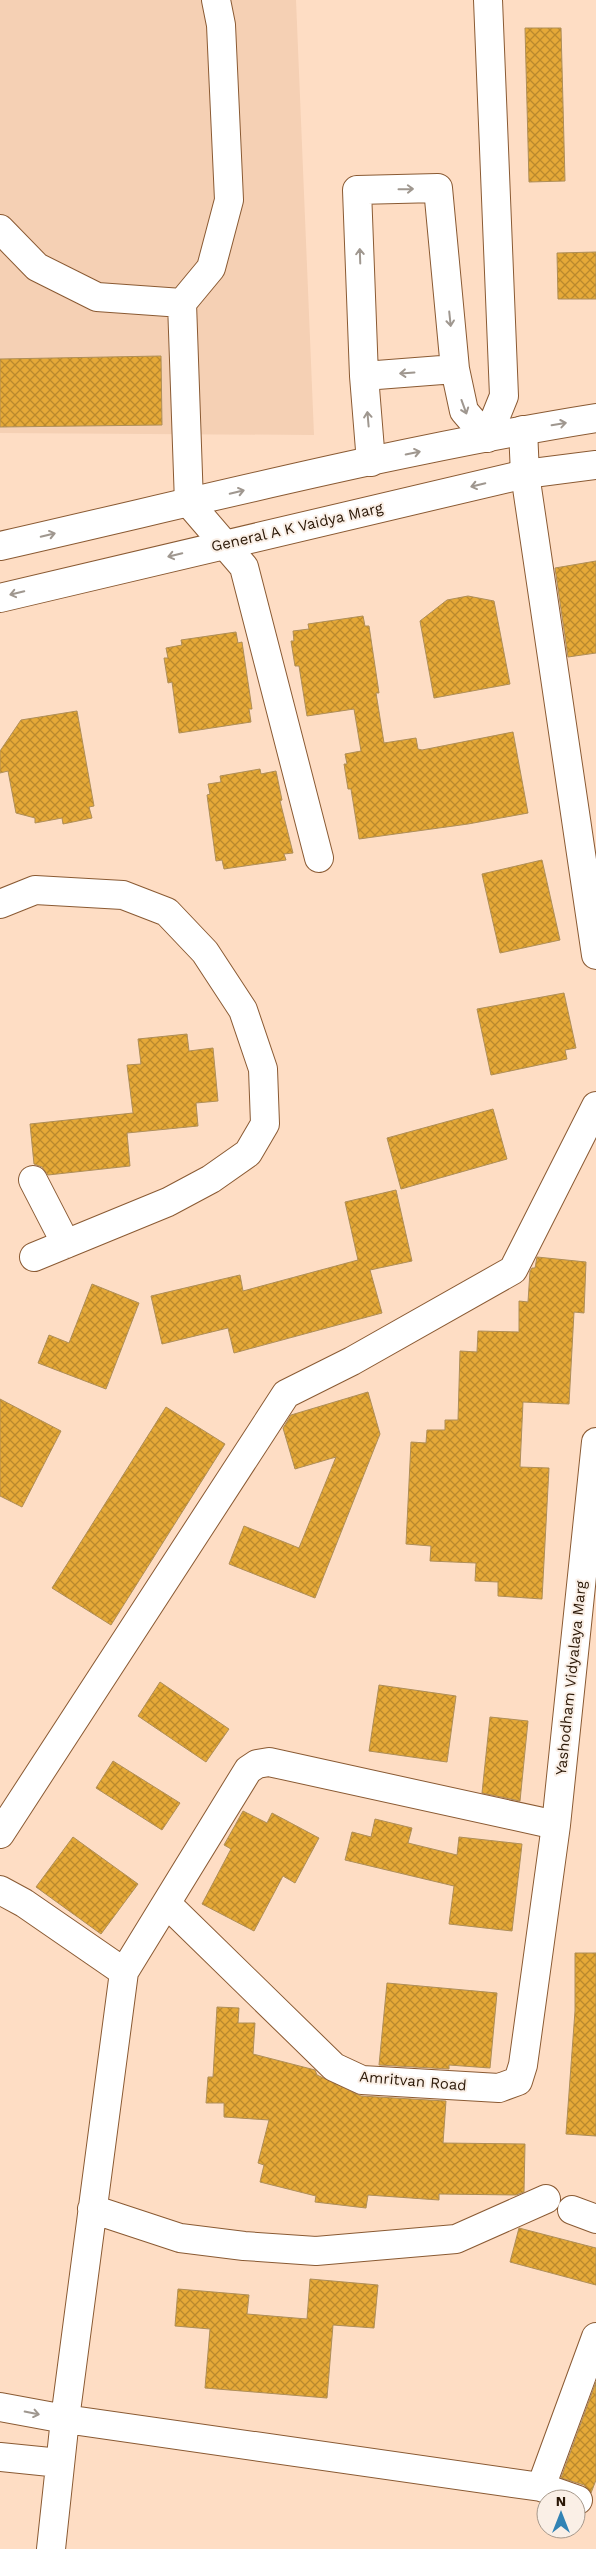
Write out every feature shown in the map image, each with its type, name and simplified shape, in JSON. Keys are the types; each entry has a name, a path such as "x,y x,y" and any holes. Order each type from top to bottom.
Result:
{"street":[{"path":"216,0 221,25 229,200 211,268 182,303 189,503 222,544 244,567 319,858"},
{"path":"487,438 504,396 488,0"},
{"path":"372,462 364,376 357,190 438,188 455,369 464,411 487,438"},
{"path":"0,229 38,267 96,296 182,303"},
{"path":"364,376 455,369"},
{"path":"0,546 372,462 522,430 596,418"},
{"path":"522,430 525,474 596,955"},
{"name":"General A K Vaidya Marg","path":"0,598 222,544 525,474 596,465"},
{"path":"0,904 35,890 123,895 167,912 206,952 243,1010 263,1068 265,1124 248,1153 211,1179 168,1202 34,1257"},
{"path":"0,1834 286,1394 352,1360 513,1270 596,1106"},
{"path":"33,1180 66,1244"},
{"name":"Yashodham Vidyalaya Marg","path":"556,1825 596,1442"},
{"path":"51,2549 65,2419 124,1972 248,1770 257,1764 269,1762 556,1825"},
{"name":"Amritvan Road","path":"167,1904 334,2066 347,2074 362,2080 504,2087 518,2081 522,2065 556,1825"},
{"path":"0,1890 24,1903 124,1972"},
{"path":"92,2209 180,2238 244,2246 316,2251 456,2240 546,2199"},
{"path":"541,2487 596,2337"},
{"path":"0,2407 65,2419 547,2489"},
{"path":"0,2457 60,2463"}],"shaded area":[{"path":"0,0 296,0 314,435 0,433"}],"building":[{"path":"525,28 561,28 565,181 529,182"},
{"path":"596,252 596,299 558,299 557,253"},
{"path":"161,356 162,425 0,427 0,359"},
{"path":"596,561 596,653 568,657 555,568"},
{"path":"468,596 494,601 510,684 434,698 420,621 447,600"},
{"path":"363,616 365,626 369,626 379,693 376,693 384,743 416,738 418,749 422,750 513,732 528,813 468,824 359,839 351,789 348,789 344,764 347,764 345,754 361,751 354,709 307,716 299,666 295,666 291,641 294,641 293,631 309,629 308,624"},
{"path":"236,632 238,643 242,642 252,709 249,709 251,722 179,733 172,682 168,683 164,658 168,658 166,648 182,645 181,640"},
{"path":"77,711 94,806 89,807 92,818 63,824 62,818 35,823 35,818 16,813 8,771 0,773 0,751 21,720"},
{"path":"260,769 261,774 276,771 282,800 280,801 293,853 284,854 286,860 224,869 222,860 216,861 207,795 210,794 208,784 221,782 220,776"},
{"path":"542,860 560,940 500,953 482,874"},
{"path":"564,993 576,1048 565,1050 567,1059 491,1075 477,1009"},
{"path":"187,1034 189,1051 213,1048 218,1101 196,1103 198,1126 127,1133 130,1166 48,1175 42,1167 34,1164 30,1124 133,1113 127,1065 141,1064 138,1039"},
{"path":"493,1109 507,1159 401,1189 387,1138"},
{"path":"396,1190 412,1261 370,1270 382,1313 234,1353 228,1328 162,1344 151,1296 240,1275 243,1291 358,1260 345,1202"},
{"path":"537,1257 586,1262 584,1313 574,1312 569,1404 523,1402 520,1467 549,1468 542,1599 498,1596 498,1582 475,1581 476,1563 430,1561 431,1546 406,1544 411,1442 426,1443 427,1430 445,1430 445,1420 458,1420 460,1351 477,1352 478,1331 519,1332 519,1301 528,1302 530,1271 532,1268 535,1268"},
{"path":"92,1284 139,1303 106,1389 38,1363 49,1335 69,1343"},
{"path":"368,1392 380,1434 315,1598 229,1564 244,1526 299,1548 336,1457 295,1469 283,1428 291,1415"},
{"path":"0,1399 61,1431 22,1507 0,1496"},
{"path":"166,1407 225,1444 111,1625 52,1588"},
{"path":"160,1682 229,1729 206,1762 138,1716"},
{"path":"379,1685 456,1696 447,1762 369,1751"},
{"path":"490,1717 528,1721 520,1801 482,1793"},
{"path":"113,1761 180,1803 162,1830 96,1788"},
{"path":"243,1811 267,1823 272,1813 319,1838 295,1883 283,1876 254,1931 202,1904 231,1849 224,1845"},
{"path":"375,1819 412,1828 408,1843 457,1855 459,1837 522,1844 512,1931 449,1924 454,1886 345,1860 352,1832 371,1837"},
{"path":"73,1837 138,1884 101,1934 36,1887"},
{"path":"575,1953 596,1953 596,2136 566,2134 575,2011"},
{"path":"387,1983 497,1993 490,2068 449,2065 449,2069 379,2065"},
{"path":"217,2007 239,2008 238,2023 255,2023 253,2054 315,2070 317,2075 361,2096 446,2101 443,2143 525,2144 524,2192 516,2195 439,2194 439,2200 368,2195 366,2208 315,2202 316,2196 260,2182 264,2165 258,2163 269,2120 224,2117 224,2103 206,2103 208,2077 213,2077"},
{"path":"519,2228 596,2248 596,2285 510,2262"},
{"path":"310,2279 378,2285 374,2328 333,2325 327,2398 205,2388 210,2329 175,2326 178,2289 249,2295 247,2314 307,2319"},
{"path":"596,2382 596,2480 591,2493 584,2485 561,2478"}]}
